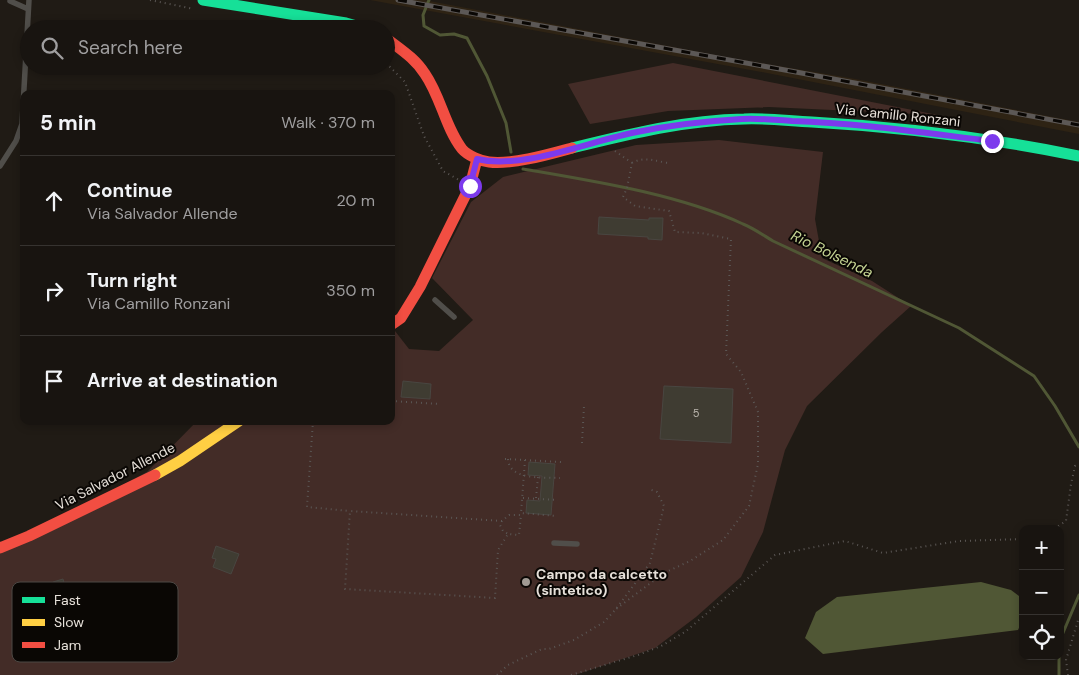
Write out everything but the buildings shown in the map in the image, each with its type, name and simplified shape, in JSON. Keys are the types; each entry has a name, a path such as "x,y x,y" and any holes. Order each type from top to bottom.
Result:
{"street":[{"path":"203,0 328,20"},
{"path":"395,45 415,60 425,73 463,150 477,159 470,186 420,287 401,318 395,322"},
{"name":"Via Camillo Ronzani","path":"477,159 489,162 507,162 550,154 637,132 677,125 744,119 862,125 1025,145 1079,156"},
{"name":"Via Salvador Allende","path":"2,546 151,477 180,461 233,425"}],"lane":[{"path":"27,20 29,0"},
{"path":"10,1 28,9"},
{"path":"24,90 25,75"},
{"path":"0,166 16,141 20,130"},
{"path":"435,300 454,317"},
{"path":"554,542 577,544"}],"path":[{"path":"395,72 405,82 424,136 443,171 470,186"},
{"path":"598,141 625,156 632,163"},
{"path":"616,609 664,573 690,561 723,540 749,506 758,464 758,412 741,372 726,354 731,239 701,233 675,232 669,211 635,206 622,197 627,188 632,163 639,159 648,159 668,164"},
{"path":"395,401 440,404"},
{"path":"582,443 584,406"},
{"path":"313,425 307,507 502,521"},
{"path":"560,478 524,476 516,473 506,459 561,462"},
{"path":"525,460 521,514 519,535 508,534 503,531 500,525 509,515 521,514 556,516"},
{"path":"1060,525 1066,521 1070,484 1075,466 1079,464"},
{"path":"536,498 538,477"},
{"path":"497,675 508,665 542,650 574,640 604,622 616,609 650,563 664,506 656,492 649,489"},
{"path":"522,498 558,500"},
{"path":"350,511 345,589 495,598 498,550 508,534"},
{"path":"571,675 638,655 677,637 775,555 845,541 883,553 959,541 1019,539"},
{"path":"1068,675 1066,660 1079,617"}],"shaded area":[{"path":"370,0 424,0 731,58 850,78 1079,122 1079,134 767,73"},
{"path":"673,63 938,115 769,107 668,111 590,124 568,84"},
{"path":"719,140 823,152 815,219 822,258 872,281 911,306 807,406 785,450 763,532 741,577 696,617 655,648 575,675 0,675 0,541 7,547 147,472 193,425 395,425 395,331 409,349 439,351 473,320 432,278 471,202 503,177 636,145"},
{"path":"981,582 1011,590 1019,596 1019,628 1018,630 823,654 805,638 816,612 837,597"}],"waterway":[{"name":"Rio Bolsenda","path":"429,0 423,15 424,26 440,35 454,34 467,38 487,76 506,123 511,152"},
{"name":"Rio Bolsenda","path":"523,169 578,178 691,204 747,226 773,241 959,328 1034,376 1055,406 1079,447"},
{"name":"Rio Bolsenda","path":"1064,631 1079,595"},
{"name":"Rio Bolsenda","path":"1059,660 1059,675"}],"railway":[{"path":"398,0 1079,125"}],"traffic: fast":[{"path":"203,0 327,20"},
{"path":"572,148 679,125 722,120 761,119 912,130 1013,144 1079,156"}],"traffic: slow":[{"path":"155,475 180,461 233,425"}],"traffic: jam":[{"path":"395,45 421,68 435,92 456,140 462,149 471,156 498,163 531,158 572,148"},
{"path":"395,322 401,318 420,287 470,186 477,159"},
{"path":"0,548 29,536 155,475"}],"place":[{"name":"Campo da calcetto (sintetico)","path":"526,582"}],"route":[{"path":"470,186 477,159 489,162 507,162 550,154 637,132 677,125 744,119 862,125 992,141"}]}
